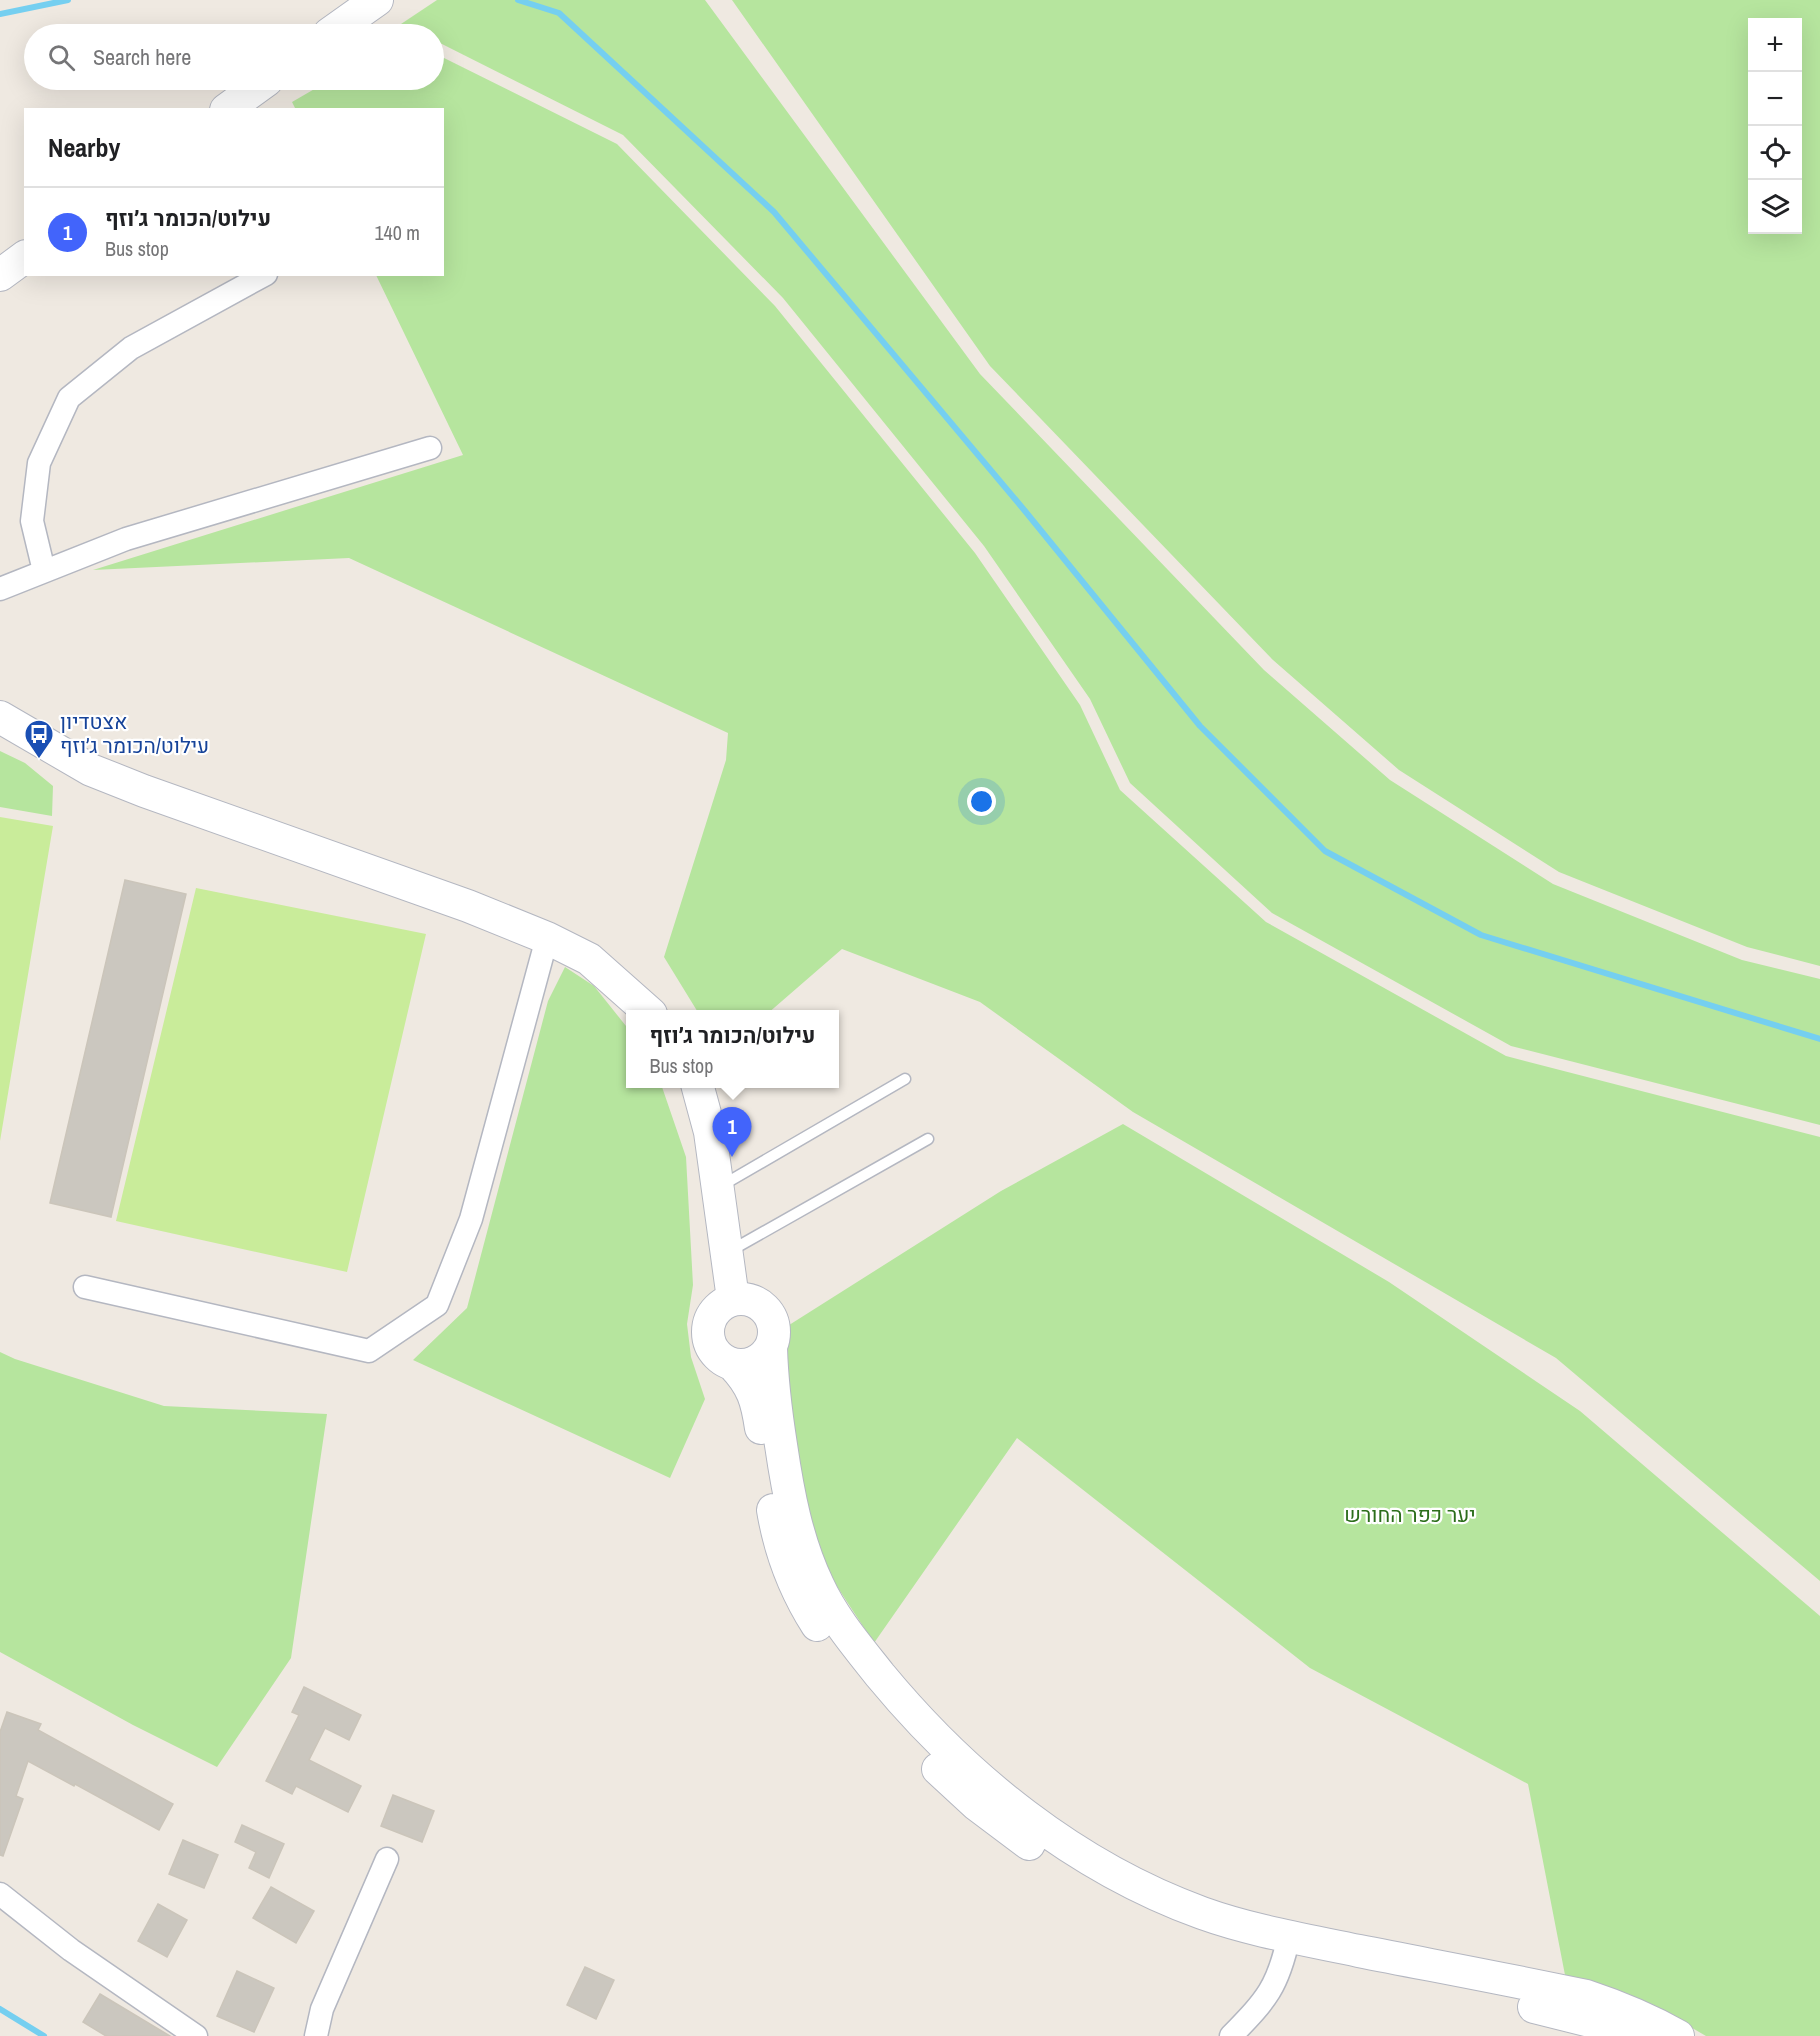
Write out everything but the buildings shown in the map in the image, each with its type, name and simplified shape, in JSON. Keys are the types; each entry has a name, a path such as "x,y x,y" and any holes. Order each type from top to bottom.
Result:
{"street":[{"path":"343,24 376,0"},
{"path":"229,108 253,90"},
{"path":"0,254 24,243"},
{"path":"0,275 24,257"},
{"path":"44,571 32,521 39,463 69,398 131,348 262,276"},
{"path":"0,589 126,539 429,448"},
{"path":"0,717 91,770 468,906 548,938 589,959 646,1010"},
{"path":"85,1287 369,1351 437,1305 471,1219 548,938"},
{"path":"699,1088 710,1132 733,1299"},
{"path":"771,1348 764,1357 754,1363 734,1365 723,1361 714,1352 707,1334 714,1312 733,1299 749,1299 768,1312 773,1322 775,1334 771,1348 772,1390 788,1491 806,1555 833,1612 866,1658 903,1702 960,1761 1028,1818 1125,1879 1287,1946 1565,2014 1632,2036"},
{"path":"734,1365 746,1379 759,1411 776,1526 783,1556 794,1586 820,1630 847,1668 911,1742 977,1805 1008,1829 1092,1884 1132,1905 1206,1935 1254,1950 1287,1946 1586,1996 1648,2019 1678,2036"},
{"path":"316,2036 322,2009 387,1859"},
{"path":"0,1894 71,1950 196,2036"},
{"path":"1231,2036 1269,1993 1276,1980 1287,1946"}],"lane":[{"path":"717,1189 905,1079"},
{"path":"728,1252 928,1138"}],"green space":[{"path":"437,0 705,0 980,374 1264,670 1390,780 1553,884 1742,960 1820,979 1820,1125 1511,1046 1272,913 1130,783 1090,699 984,546 783,298 623,135 444,45 444,24 401,24"},
{"path":"732,0 1820,0 1820,966 1747,947 1559,872 1399,770 1273,660 990,366"},
{"path":"444,58 617,144 775,306 975,553 1080,705 1120,790 1266,922 1506,1056 1820,1137 1820,1581 1556,1358 1133,1112 980,1002 842,949 772,1010 697,1010 664,957 726,760 728,733 349,558 93,570 463,455 376,276 444,276 444,108 295,108 292,102 313,90 444,90"},
{"path":"0,751 25,763 53,786 52,816 0,807"},
{"path":"0,817 53,826 0,1141"},
{"path":"196,888 426,934 347,1272 116,1221"},
{"path":"565,967 594,986 626,1026 626,1088 662,1088 686,1157 693,1285 687,1324 691,1357 705,1399 670,1478 413,1360 467,1308 548,1001"},
{"name":"יער כפר החורש","path":"1123,1124 1389,1282 1580,1411 1820,1616 1820,2036 1706,2036 1687,2025 1565,1975 1528,1784 1310,1668 1017,1438 874,1643 819,1559 767,1339 1001,1191"},
{"path":"0,1352 15,1359 164,1406 327,1414 291,1658 217,1767 133,1725 0,1652"}],"waterway":[{"path":"0,14 68,0"},
{"path":"518,0 559,13 774,212 1025,511 1200,726 1325,851 1481,935 1820,1039"},
{"path":"0,2009 44,2036"}],"place":[{"name":"אצטדיון עילוט/הכומר ג׳וזף","path":"39,760"},
{"name":"עילוט/הכומר ג׳וזף","path":"732,1157"}]}
